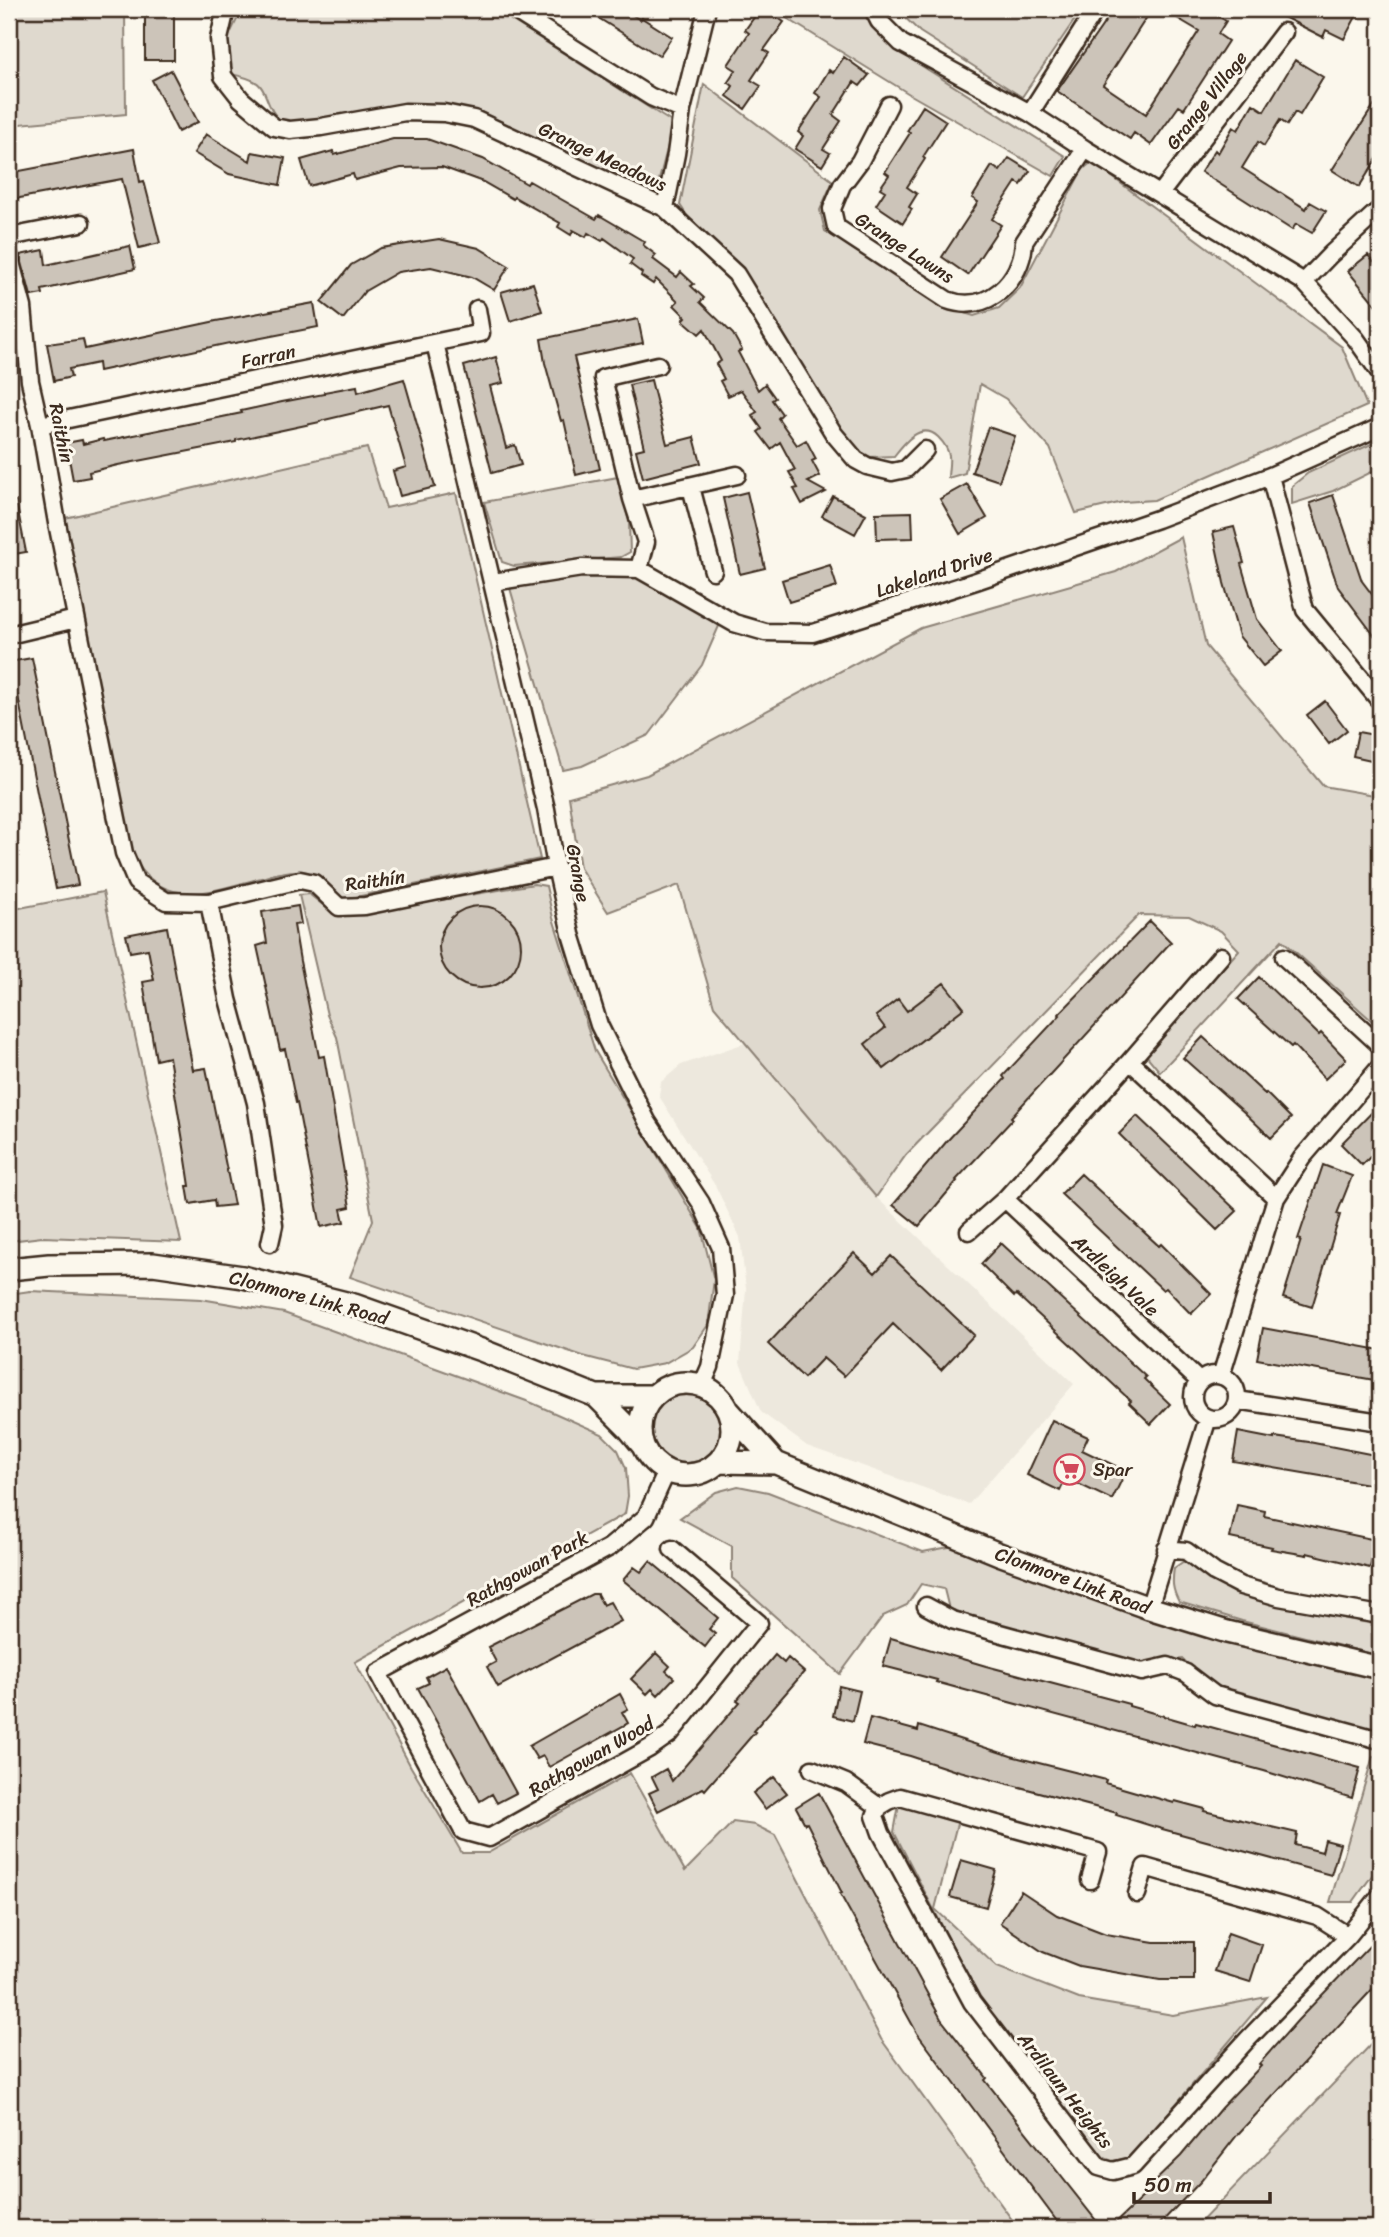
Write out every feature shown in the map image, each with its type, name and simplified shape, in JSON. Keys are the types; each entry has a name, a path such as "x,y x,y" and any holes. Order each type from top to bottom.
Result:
{"main road":[{"name":"Clonmore Link Road","path":"9,1269 49,1265 153,1264 243,1277 354,1306 481,1350 596,1396 653,1396"},
{"path":"689,1382 702,1385 723,1399 733,1424 732,1438 719,1462 695,1475 681,1475 667,1471 648,1457 639,1433 640,1419 653,1396 663,1388 689,1382"},
{"name":"Clonmore Link Road","path":"596,1396 643,1446"},
{"name":"Clonmore Link Road","path":"729,1410 776,1463"},
{"name":"Clonmore Link Road","path":"719,1462 776,1463 999,1554 1149,1608 1227,1632 1380,1668"}],"street":[{"name":"Grange Meadows","path":"226,9 219,39 223,76 241,99 274,127 290,130 321,127 405,112 444,113 474,119 664,208 736,274 834,434 856,460 867,466 892,472 906,469 925,450"},
{"path":"512,9 651,97 682,110"},
{"path":"664,208 682,110 707,9"},
{"path":"873,9 880,21 901,43 1030,113 1084,149 1304,282 1356,339 1380,373"},
{"path":"1030,113 1096,9"},
{"name":"Grange Village","path":"1160,194 1284,32"},
{"name":"Grange Lawns","path":"889,105 860,161 842,185 832,209 836,227 957,304 985,302 1012,278 1024,254 1024,242 1084,149"},
{"path":"1304,282 1329,255 1380,209"},
{"path":"9,237 81,223"},
{"name":"Raithín","path":"9,255 23,307 30,381 76,619 124,853 136,882 166,901 209,902 300,880 314,883 340,907 365,906 556,867"},
{"name":"Farran","path":"40,425 481,333 477,309"},
{"name":"Grange","path":"435,343 546,809 571,934 599,1025 647,1121 701,1203 721,1248 725,1295 710,1367 702,1385"},
{"path":"639,569 646,542 632,499 603,379 658,365"},
{"name":"Lakeland Drive","path":"493,582 582,568 639,569 734,623 765,632 813,634 1144,524 1270,476 1380,427"},
{"path":"632,499 737,475"},
{"path":"1270,476 1305,610 1380,701"},
{"path":"691,487 713,571"},
{"path":"9,635 76,619"},
{"path":"209,902 228,999 256,1103 274,1225 270,1243"},
{"path":"969,1231 1005,1199 1221,956"},
{"path":"1284,957 1380,1045"},
{"path":"1130,1061 1276,1198"},
{"path":"1221,1376 1276,1198 1302,1158 1380,1068"},
{"name":"Ardleigh Vale","path":"1005,1199 1199,1381"},
{"path":"1209,1376 1227,1378 1235,1388 1237,1400 1227,1416 1214,1419 1201,1414 1194,1402 1195,1387 1199,1381 1209,1376"},
{"path":"1237,1400 1380,1422"},
{"path":"1149,1608 1208,1418"},
{"name":"Rathgowan Park","path":"378,1673 610,1547 646,1517 667,1471"},
{"name":"Rathgowan Wood","path":"378,1673 463,1831 489,1838 650,1748 670,1734 759,1623 672,1549"},
{"path":"1166,1549 1186,1551 1214,1572 1241,1586 1279,1597 1380,1615"},
{"path":"926,1606 952,1620 1142,1672 1168,1666 1186,1672 1215,1695 1380,1740"},
{"path":"812,1769 846,1783 879,1807 900,1797 1098,1852 1090,1880"},
{"name":"Ardilaun Heights","path":"879,1807 875,1816 881,1833 972,2002 1099,2167 1114,2171 1133,2166 1247,2040 1348,1936 1380,1896"},
{"path":"1137,1894 1145,1867 1317,1916 1348,1936"}],"shaded area":[{"path":"9,9 125,9 126,114 9,125"},
{"path":"242,9 494,9 670,121 672,130 657,188 646,192 477,110 408,104 313,122 280,121 260,86 245,77 230,74 228,38"},
{"path":"772,9 862,9 875,27 903,54 1065,156 1053,176 911,95"},
{"path":"896,9 1082,9 1022,97 920,32"},
{"path":"704,84 833,181 820,210 825,231 944,307 974,316 999,308 1020,288 1082,170 1092,162 1342,347 1367,406 1154,500 1123,502 1076,513 1050,448 1006,399 980,384 965,473 948,478 949,459 946,448 938,437 925,431 913,436 894,456 870,457 855,448 825,405 740,268 688,217 680,205"},
{"path":"1380,440 1380,468 1333,491 1292,504 1292,486 1308,473"},
{"path":"367,448 386,508 456,493 540,859 346,899 332,892 314,876 302,871 280,873 191,893 174,891 159,885 145,873 132,855 65,518"},
{"path":"618,477 629,522 630,552 621,557 514,566 502,562 484,502"},
{"path":"1181,537 1206,646 1323,786 1380,796 1380,1028 1282,940 1160,1072 1146,1055 1239,950 1221,931 1189,916 1139,915 906,1155 876,1197 714,1006 679,885 608,912 580,868 569,797 647,775 921,628 1116,572"},
{"path":"623,567 723,617 702,665 649,735 582,766 563,770 510,588 549,574"},
{"path":"534,884 546,886 553,918 595,1051 701,1228 714,1280 708,1325 693,1347 665,1363 633,1369 583,1356 350,1277 373,1220 337,1037 327,1015 299,895 309,894 333,913 353,915"},
{"path":"103,892 181,1242 42,1237 9,1241 9,910"},
{"path":"745,1043 876,1197 1074,1384 969,1504 807,1446 761,1412 740,1363 746,1289 740,1237 716,1187 659,1096 661,1082 681,1065"},
{"path":"30,1291 201,1299 284,1313 532,1403 602,1434 618,1450 626,1468 628,1496 625,1514 355,1662 411,1767 462,1853 488,1853 630,1773 685,1871 733,1822 755,1825 775,1835 881,2039 1018,2228 9,2228 9,1294"},
{"path":"679,1395 693,1395 705,1400 715,1410 720,1429 715,1448 705,1458 693,1463 679,1463 667,1458 657,1448 652,1436 652,1422 657,1410 667,1400"},
{"path":"738,1486 768,1492 923,1552 954,1546 1142,1616 1380,1679 1380,1733 1205,1682 1183,1659 1137,1664 949,1609 944,1589 921,1584 907,1605 883,1616 840,1674 732,1578 732,1546 680,1518 716,1492"},
{"path":"1187,1559 1235,1594 1380,1625 1380,1656 1179,1602 1173,1585 1174,1568"},
{"path":"1373,1756 1380,1759 1380,1848 1373,1874 1353,1902 1330,1902"},
{"path":"899,1805 958,1820 935,1909 997,1967 1079,1999 1173,2015 1267,1997 1130,2158 1112,2161 1095,2154 978,1996 894,1832"},
{"path":"1380,2035 1380,2228 1195,2228"}],"building":[{"path":"145,9 174,9 174,60 145,60"},
{"path":"584,9 624,9 672,37 659,56"},
{"path":"760,9 765,9 784,22 764,50 769,53 751,80 761,86 745,109 727,96 733,86 728,82 736,70 728,65 749,33 745,30"},
{"path":"1114,9 1152,9 1103,85 1146,114 1199,31 1162,9 1207,9 1226,21 1218,34 1228,41 1184,109 1179,106 1151,145 1134,133 1130,139 1057,91"},
{"path":"1268,9 1321,9 1334,15 1337,9 1350,9 1358,13 1344,39 1326,30 1323,37"},
{"path":"844,57 869,75 860,86 854,82 833,115 841,121 823,149 830,153 822,166 795,149 803,136 798,132 821,97 815,93 829,70 833,73"},
{"path":"1295,60 1323,77 1300,115 1295,112 1287,125 1280,120 1264,146 1258,142 1242,168 1306,209 1310,202 1326,211 1312,233 1296,224 1292,230 1201,172 1215,150 1218,153 1233,127 1238,130 1253,104 1264,111"},
{"path":"171,70 198,122 178,132 152,80"},
{"path":"1380,96 1380,154 1359,187 1332,170"},
{"path":"923,106 946,121 907,187 917,194 903,223 876,205 885,191 880,188 889,175 885,172 910,133 907,131"},
{"path":"206,134 250,161 252,152 285,158 280,185 229,174 194,153"},
{"path":"393,139 427,139 483,159 527,184 529,181 596,219 599,215 645,242 643,245 656,255 653,259 677,277 681,272 694,284 691,286 704,298 700,302 733,334 742,350 738,352 758,390 765,384 782,414 778,418 797,445 806,440 816,459 812,461 820,476 808,482 826,492 802,504 794,489 798,488 789,472 795,470 780,442 771,449 758,432 762,429 752,415 757,412 741,390 728,396 720,381 724,379 716,364 721,361 704,329 699,334 683,320 686,317 674,305 678,301 656,279 653,284 641,276 642,273 630,264 633,259 604,238 602,241 588,233 586,237 573,230 571,235 558,227 560,223 514,197 513,199 483,182 442,167 401,168 355,180 353,174 309,186 301,160 333,151 334,155"},
{"path":"134,149 140,182 144,181 160,243 139,248 122,179 9,200 9,173"},
{"path":"1009,158 1030,171 1021,185 1016,182 992,219 1001,225 968,275 942,257 978,202 972,198 992,166 1000,171"},
{"path":"439,239 479,248 509,266 494,290 472,277 431,267 398,272 365,291 343,319 321,302 351,265 381,248"},
{"path":"130,246 135,269 42,290 43,294 31,296 20,255 44,250 46,265"},
{"path":"1368,255 1380,269 1380,310 1348,271"},
{"path":"533,283 542,311 510,321 501,292"},
{"path":"314,303 318,327 99,371 98,363 69,369 71,377 54,381 47,344 83,339 85,349"},
{"path":"638,319 643,343 574,357 600,469 576,475 564,420 561,421 545,363 541,339"},
{"path":"496,357 503,383 490,386 506,448 515,445 521,465 492,473 464,366"},
{"path":"404,379 435,487 400,496 393,471 406,467 388,405 236,442 118,465 89,472 90,477 73,480 66,443 82,440 83,444 103,439 104,441 242,413 241,411 324,392 357,386 358,392"},
{"path":"651,380 667,444 694,437 701,463 643,478 636,450 644,448 629,385"},
{"path":"988,427 1015,436 999,481 972,472"},
{"path":"967,484 987,518 960,534 940,499"},
{"path":"747,492 765,568 740,574 723,498"},
{"path":"1333,495 1362,581 1380,605 1380,643 1338,587 1310,503"},
{"path":"833,496 866,514 855,534 822,516"},
{"path":"9,501 16,501 26,552 9,555"},
{"path":"912,512 913,538 877,539 876,513"},
{"path":"1234,527 1244,563 1241,564 1257,619 1282,651 1263,666 1239,636 1213,532"},
{"path":"830,565 837,587 789,602 782,580"},
{"path":"32,658 78,885 56,889 18,696 15,697 12,684 9,685 9,662"},
{"path":"1325,701 1347,730 1329,744 1307,715"},
{"path":"1358,732 1380,736 1380,762 1353,756"},
{"path":"298,906 301,924 294,925 300,961 319,1057 324,1056 350,1207 341,1209 344,1222 321,1227 285,1049 280,1050 257,946 267,943 262,912"},
{"path":"480,906 496,909 509,918 518,931 521,947 518,963 509,976 496,985 480,988 464,985 451,976 442,963 439,947 442,931 451,918 464,909"},
{"path":"1150,921 1171,942 1011,1117 1013,1119 956,1180 919,1226 893,1205 1059,1014"},
{"path":"167,927 193,1070 206,1068 234,1205 215,1207 214,1200 190,1204 187,1186 190,1186 169,1057 156,1060 143,982 154,980 148,949 130,952 126,935"},
{"path":"1259,977 1346,1059 1325,1079 1293,1045 1291,1047 1238,999"},
{"path":"944,983 964,1008 884,1069 865,1044 885,1028 876,1016 898,999 907,1011"},
{"path":"1203,1037 1291,1118 1271,1138 1183,1058"},
{"path":"1380,1104 1380,1147 1362,1165 1341,1144"},
{"path":"1137,1116 1237,1211 1217,1230 1119,1134"},
{"path":"1323,1165 1352,1176 1337,1214 1340,1215 1312,1307 1283,1298 1301,1240 1298,1239"},
{"path":"1081,1174 1159,1246 1161,1244 1211,1294 1191,1314 1166,1288 1163,1290 1061,1194"},
{"path":"1001,1243 1146,1377 1144,1379 1170,1404 1151,1424 1129,1403 1131,1401 1016,1294 1014,1297 981,1264"},
{"path":"854,1253 875,1273 891,1256 974,1335 941,1370 893,1324 844,1376 823,1358 804,1378 768,1344"},
{"path":"1263,1328 1380,1350 1380,1381 1257,1359"},
{"path":"1052,1420 1088,1437 1082,1450 1126,1471 1112,1500 1066,1478 1060,1491 1027,1475"},
{"path":"1238,1432 1380,1456 1380,1486 1233,1461"},
{"path":"1237,1505 1265,1511 1264,1516 1376,1540 1370,1568 1307,1553 1271,1549 1272,1547 1230,1538"},
{"path":"650,1561 718,1618 709,1629 715,1634 705,1647 623,1580 634,1567 641,1572"},
{"path":"592,1594 597,1594 603,1605 610,1602 621,1621 498,1687 487,1667 496,1662 488,1647"},
{"path":"891,1638 1195,1725 1196,1723 1360,1768 1352,1798 1264,1771 883,1666"},
{"path":"656,1653 670,1666 666,1671 674,1678 658,1695 652,1689 647,1694 631,1679"},
{"path":"775,1655 784,1663 788,1658 804,1672 705,1790 703,1788 658,1811 649,1793 658,1789 652,1777 666,1769 672,1781 740,1702 737,1700"},
{"path":"446,1666 516,1793 497,1803 492,1794 480,1801 418,1688 429,1683 426,1677"},
{"path":"839,1686 860,1691 853,1721 833,1716"},
{"path":"620,1694 628,1709 622,1712 628,1723 549,1767 543,1756 537,1759 529,1746"},
{"path":"870,1718 918,1731 919,1726 1011,1756 1106,1780 1105,1783 1174,1803 1175,1801 1205,1809 1204,1811 1297,1833 1295,1845 1322,1852 1325,1840 1340,1844 1331,1875 863,1744"},
{"path":"774,1777 787,1793 765,1809 753,1793"},
{"path":"819,1793 941,2019 987,2078 985,2080 1102,2228 1062,2228 917,2033 840,1894 842,1893 807,1823 805,1824 796,1807"},
{"path":"961,1860 996,1870 986,1907 950,1897"},
{"path":"1021,1891 1057,1915 1106,1934 1154,1942 1194,1942 1194,1980 1160,1980 1079,1966 1043,1952 1000,1923"},
{"path":"1228,1933 1262,1945 1250,1982 1215,1971"},
{"path":"1380,1935 1380,1981 1238,2134 1201,2181 1156,2228 1110,2228 1149,2191 1147,2189 1181,2156 1298,2020"}],"place":[{"name":"Spar","path":"1070,1469"}]}
